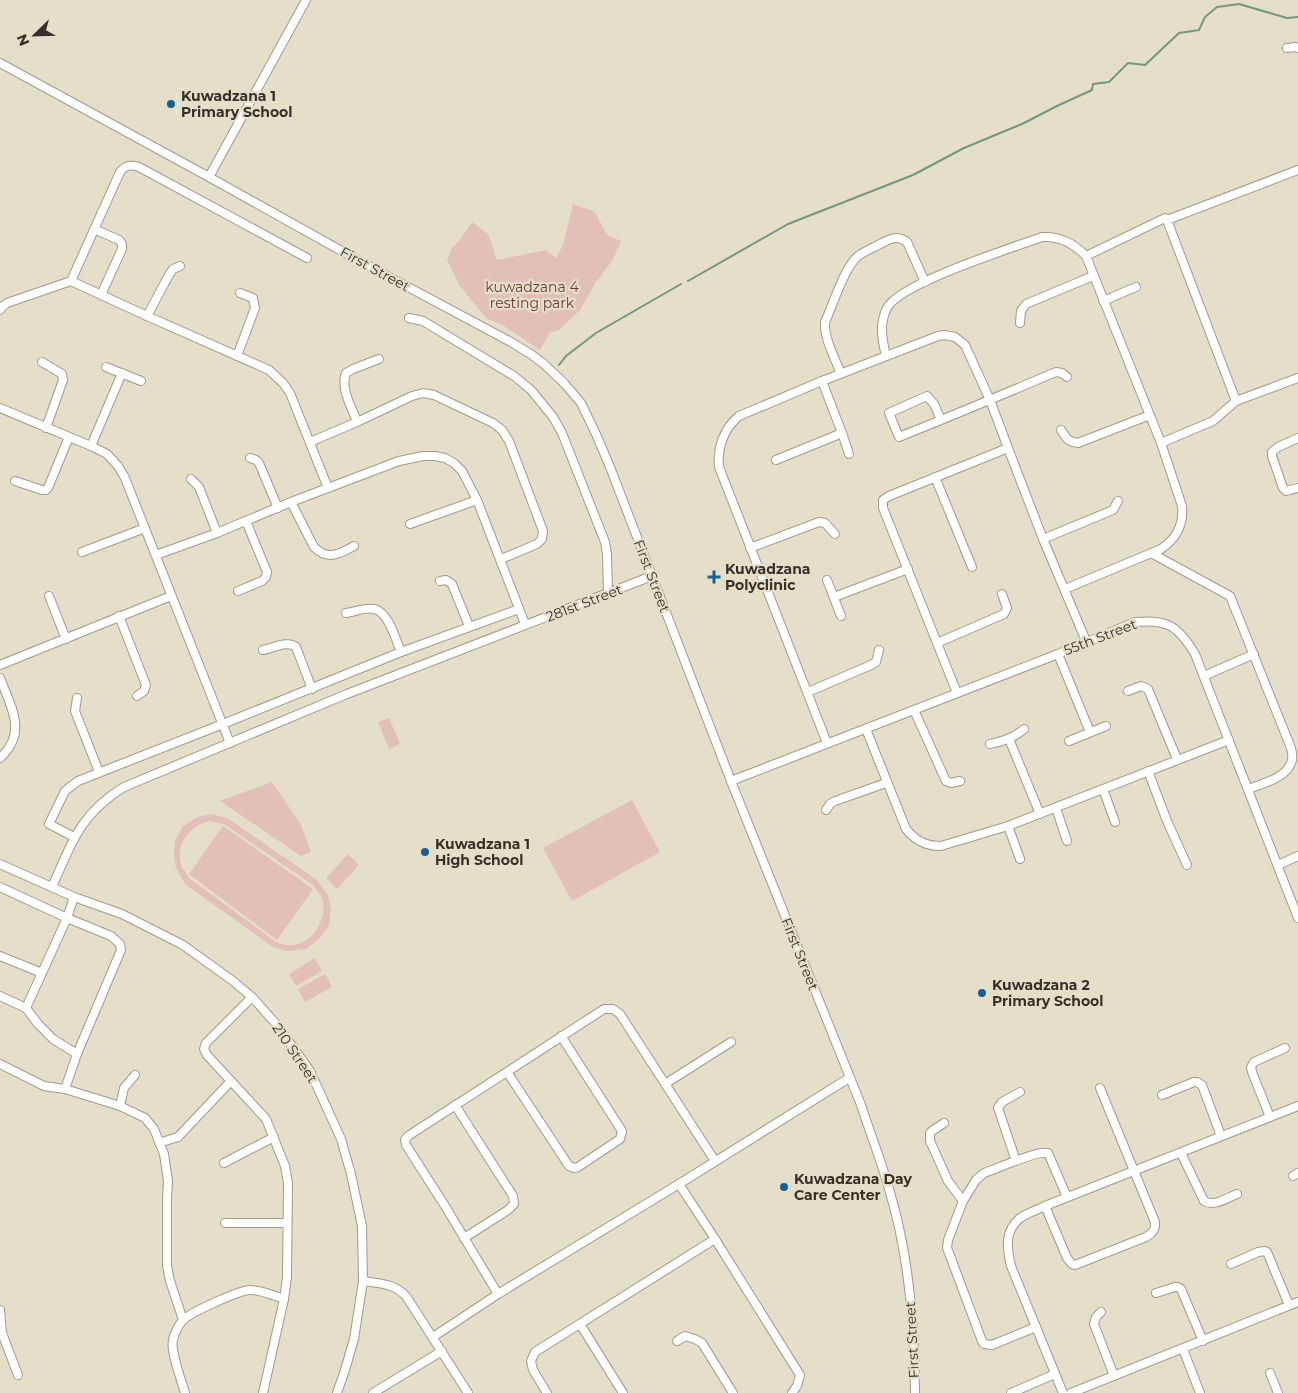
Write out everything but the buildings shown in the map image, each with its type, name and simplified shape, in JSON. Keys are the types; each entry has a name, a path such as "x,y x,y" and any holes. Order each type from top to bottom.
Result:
{"street":[{"path":"210,177 306,0"},
{"path":"1287,48 1298,48"},
{"name":"First Street","path":"0,63 365,264 511,342 544,364 574,394 588,416 610,467 731,781 860,1105 890,1190 908,1283 913,1328 914,1393"},
{"path":"71,281 120,172 125,166 132,165 139,167 307,258"},
{"path":"1086,256 1163,218 1168,220 1298,170"},
{"path":"1168,220 1236,401"},
{"path":"94,229 119,240 122,244 122,249 101,295"},
{"path":"886,356 881,333 882,320 888,306 897,297 924,282 969,263 1042,237 1052,236 1063,239 1078,247 1086,256 1161,443 1183,514 1179,528 1169,544 1065,589"},
{"path":"841,374 827,336 825,322 852,262 859,255 891,238 902,238 907,242 924,282"},
{"path":"147,316 169,275 173,269 180,266"},
{"path":"1020,323 1022,311 1026,304 1093,276"},
{"path":"0,310 2,306 8,303 71,281 269,370 290,393 328,488"},
{"path":"1104,301 1136,287"},
{"path":"237,356 255,308 253,298 240,293"},
{"path":"409,318 423,321 514,376 531,390 552,417 562,433 605,542 608,554 608,593"},
{"path":"827,743 719,467 718,458 724,435 732,422 739,416 822,381 938,336 955,337 965,345 990,400 1043,539 1086,641"},
{"path":"357,422 343,380 346,373 379,359"},
{"path":"42,362 62,374 63,380 46,428"},
{"path":"106,367 141,381"},
{"path":"941,420 934,404 927,396 890,413 899,437 941,420 990,400 1056,372 1062,373 1067,377"},
{"path":"91,446 122,373"},
{"path":"1161,443 1213,421 1236,401 1298,378"},
{"path":"822,381 850,454"},
{"path":"310,442 412,396 423,393 434,395 493,423 502,430 510,441 542,527 543,536 537,544 501,559"},
{"path":"0,408 91,446 107,454 118,466 125,478 230,744"},
{"path":"1061,430 1071,442 1078,442 1150,415"},
{"path":"776,460 842,433"},
{"path":"16,481 46,490 69,437"},
{"path":"1298,438 1278,447 1272,452 1272,456 1283,488 1288,491 1298,488"},
{"path":"957,694 884,508 883,500 934,477 1008,448"},
{"path":"156,555 410,458 435,456 445,458 462,471 477,500 525,624"},
{"path":"250,458 259,463 278,508"},
{"path":"934,477 972,567"},
{"path":"191,480 198,487 217,533"},
{"path":"410,524 477,500"},
{"path":"1043,539 1112,510 1117,506 1118,501"},
{"path":"291,502 314,547 320,553 327,555 337,554 354,546"},
{"path":"238,591 262,581 266,577 267,572 246,521"},
{"path":"750,548 819,522 825,523 835,534"},
{"path":"82,552 145,528"},
{"path":"1151,553 1230,596 1291,748 1292,756 1291,764 1281,775 1249,789"},
{"path":"834,597 908,569"},
{"name":"281st Street","path":"52,887 74,837 89,814 103,801 124,787 347,694 652,576"},
{"path":"440,581 446,580 452,584 469,626"},
{"path":"827,580 841,616"},
{"path":"937,643 1004,614 1006,608 1002,594"},
{"path":"49,596 66,639"},
{"path":"0,665 171,596"},
{"path":"346,613 372,608 380,610 385,615 401,652"},
{"path":"74,837 49,824 65,791 78,781 401,652 519,609"},
{"path":"120,616 146,685 144,691 137,696"},
{"name":"55th Street","path":"731,781 957,694 1135,622 1161,622 1175,628 1185,638 1195,654 1298,918"},
{"path":"263,650 293,644 296,647 312,689"},
{"path":"808,692 871,665 876,662 879,650"},
{"path":"1058,654 1090,732"},
{"path":"1204,676 1254,654"},
{"path":"0,678 16,721 11,745 0,758"},
{"path":"1128,691 1141,686 1148,689 1177,759"},
{"path":"77,698 75,711 99,772"},
{"path":"914,710 946,781 951,783 960,781"},
{"path":"1069,741 1106,726"},
{"path":"866,729 906,829 916,840 928,845 941,846 1008,826 1229,740"},
{"path":"990,744 1009,739 1024,729"},
{"path":"1009,739 1040,814"},
{"path":"1148,771 1167,821 1187,865"},
{"path":"826,810 835,801 886,783"},
{"path":"1103,789 1115,822"},
{"path":"1056,808 1067,841"},
{"path":"1008,826 1020,859"},
{"path":"1278,865 1298,856"},
{"name":"210 Street","path":"0,864 74,897 122,914 183,945 252,997 277,1025 310,1071 341,1138 362,1226 363,1281 354,1339 337,1393"},
{"path":"0,888 111,936 120,944 121,950 77,1054 65,1089"},
{"path":"26,1008 67,918 74,897"},
{"path":"0,956 42,973"},
{"path":"0,996 26,1008 53,1039 77,1054"},
{"path":"252,997 206,1042 204,1049 207,1055 266,1119 285,1166 288,1182 287,1277 284,1299 263,1393"},
{"path":"498,1294 406,1145 405,1140 408,1136 604,1008 613,1009 620,1014 715,1161"},
{"path":"507,1072 569,1166 574,1168 620,1140 622,1131 561,1036"},
{"path":"665,1084 732,1042"},
{"path":"1270,1117 1252,1072 1252,1067 1254,1062 1284,1048"},
{"path":"0,1064 44,1086 65,1089 120,1106 145,1118 154,1129 164,1154 168,1181 167,1266 170,1282 183,1320"},
{"path":"120,1106 124,1088 135,1075"},
{"path":"433,1337 498,1294 849,1078"},
{"path":"159,1142 178,1137 231,1081"},
{"path":"1162,1096 1194,1082 1202,1085 1221,1136"},
{"path":"1045,1206 1067,1258 1072,1264 1078,1264 1146,1237 1155,1228 1155,1222 1100,1088"},
{"path":"1016,1161 998,1108 1002,1102 1020,1092"},
{"path":"455,1105 513,1196 514,1204 508,1210 464,1238"},
{"path":"1063,1393 1011,1266 1007,1250 1012,1227 1020,1218 1045,1206 1270,1117 1298,1108"},
{"path":"944,1123 932,1130 930,1141 948,1181 963,1201"},
{"path":"224,1163 274,1137"},
{"path":"1036,1327 992,1345 984,1344 947,1248 948,1240 963,1201 979,1176 1016,1161 1043,1152 1048,1153 1067,1198"},
{"path":"1181,1153 1204,1201 1208,1204 1237,1194"},
{"path":"679,1184 800,1375 798,1386 792,1393"},
{"path":"225,1223 287,1223"},
{"path":"547,1393 533,1370 531,1361 536,1352 715,1239"},
{"path":"1231,1264 1258,1252 1267,1252 1289,1305"},
{"path":"363,1281 393,1286 406,1296 468,1393"},
{"path":"1156,1293 1175,1287 1181,1289 1203,1341"},
{"path":"185,1393 172,1342 183,1320 197,1311 250,1290 284,1299"},
{"path":"1071,1393 1298,1302"},
{"path":"0,1310 1,1333 18,1375"},
{"path":"1101,1312 1096,1317 1094,1324 1114,1376"},
{"path":"580,1324 623,1393"},
{"path":"677,1341 686,1336 696,1338 702,1343 733,1393"},
{"path":"1183,1349 1200,1393"},
{"path":"373,1393 442,1351"},
{"path":"1270,1373 1278,1393"},
{"path":"1011,1393 1055,1374"}],"green space":[{"name":"kuwadzana 4 resting park","path":"573,204 595,212 607,235 621,241 612,261 596,282 580,310 558,331 550,332 540,350 504,326 486,318 460,286 447,260 452,248 472,222 488,234 497,260 546,250 556,258 563,245"},
{"path":"389,718 400,744 389,749 378,722"},
{"path":"272,782 301,825 311,852 301,856 220,801"},
{"path":"632,800 660,852 572,901 543,848"},
{"path":"211,814 227,818 317,880 328,895 331,910 329,926 320,938 306,949 287,951 273,947 185,884 176,868 175,841 183,826 197,817","holes":["209,821 224,824 313,885 322,898 323,914 320,923 311,937 296,944 288,945 276,942 189,878 182,867 180,859 180,852 185,838 195,827"]},
{"path":"223,826 313,889 277,940 189,874"},
{"path":"348,854 359,865 337,889 326,878"},
{"path":"315,958 322,971 296,986 289,974"},
{"path":"325,974 332,987 305,1002 298,989"}],"waterway":[{"path":"688,281 788,224 913,175 964,148 1022,124 1092,90 1093,84 1109,82 1128,63 1145,65 1179,33 1199,30 1205,17 1217,7 1239,4 1287,18 1298,17"},
{"path":"559,365 566,356 596,333 681,284"}],"place":[{"name":"Kuwadzana 1 Primary School","path":"171,104"},
{"name":"Kuwadzana Polyclinic","path":"714,577"},
{"name":"Kuwadzana 1 High School","path":"425,852"},
{"name":"Kuwadzana 2 Primary School","path":"982,993"},
{"name":"Kuwadzana Day Care Center","path":"784,1187"}]}
